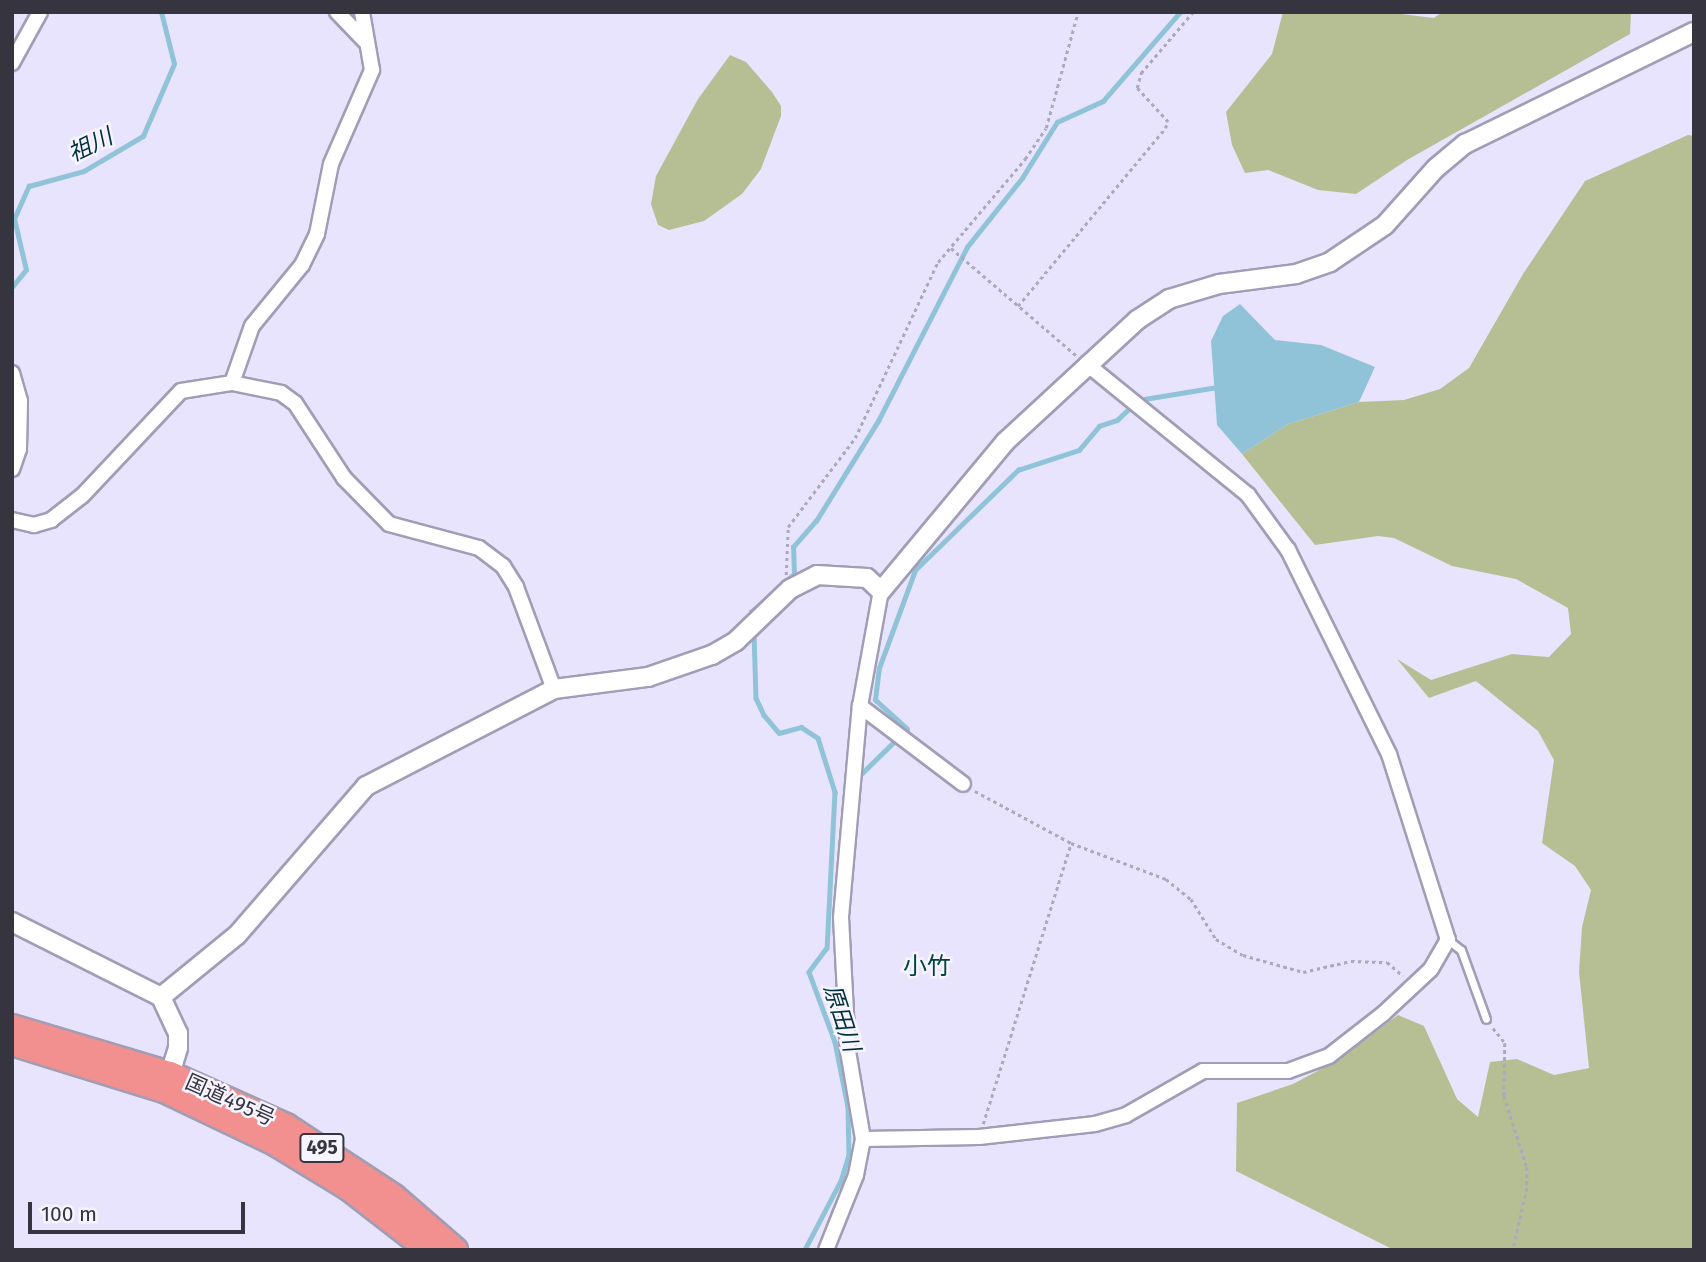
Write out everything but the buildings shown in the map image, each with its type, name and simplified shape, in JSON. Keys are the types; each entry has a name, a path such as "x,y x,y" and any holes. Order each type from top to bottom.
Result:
{"highway":[{"name":"国道495号","path":"12,1027 286,1126 394,1197 455,1250"},
{"name":"国道495号","path":"12,1043 167,1082 349,1188 429,1250"}],"street":[{"path":"12,63 40,12"},
{"path":"337,12 365,41"},
{"path":"232,383 252,326 302,265 317,234 331,164 372,70 362,12"},
{"path":"826,1250 856,1175 863,1139 848,1051 841,917 860,706 881,591 1005,442 1137,320 1169,299 1331,262 1385,225 1436,168 1465,144 1694,32"},
{"path":"863,1139 979,1137 1095,1124 1126,1115 1203,1071 1288,1071 1329,1056 1431,969 1448,940 1389,754 1288,550 1248,495 1087,364"},
{"path":"12,373 20,401 19,449 12,469"},
{"path":"12,520 34,526 51,520 82,496 181,391 232,383 281,393 295,403 344,478 389,524 419,536 479,548 503,566 516,587 554,689"},
{"path":"161,997 237,935 366,786 554,689 648,677 712,655 736,641 790,589 817,575 867,578 881,591"},
{"path":"860,706 963,784"},
{"path":"12,922 161,997 178,1033 167,1082"}],"lane":[{"path":"1448,940 1461,950 1486,1019"}],"path":[{"path":"790,589 784,565 788,527 855,438 939,262 1046,128 1078,12"},
{"path":"1018,306 1165,128 1168,122 1137,88 1141,73 1193,12"},
{"path":"950,248 1087,364"},
{"path":"963,784 1072,843 1166,879 1191,899 1216,939 1243,954 1303,972 1351,961 1387,962 1414,985"},
{"path":"979,1137 1072,843"},
{"path":"1486,1019 1504,1043 1504,1096 1527,1167 1527,1188 1513,1250"}],"green space":[{"path":"1283,12 1385,12 1434,18 1442,12 1631,12 1630,34 1407,160 1356,194 1318,190 1268,170 1245,173 1232,145 1226,112 1272,54"},
{"path":"730,55 746,62 772,92 781,106 781,116 761,169 742,194 704,221 669,230 658,225 651,204 656,176 698,99"},
{"path":"1688,135 1694,136 1694,1250 1394,1250 1236,1171 1237,1103 1293,1084 1338,1060 1398,1015 1424,1026 1457,1099 1478,1117 1490,1062 1517,1059 1554,1075 1589,1068 1579,972 1582,927 1591,890 1575,866 1542,843 1554,760 1538,731 1476,681 1429,698 1397,659 1431,680 1512,654 1549,657 1571,634 1568,608 1516,579 1452,566 1394,538 1378,536 1315,545 1242,454 1288,424 1359,402 1404,400 1440,389 1469,368 1523,274 1585,181"}],"water":[{"path":"1240,304 1275,340 1321,345 1375,367 1359,402 1288,424 1242,454 1217,425 1211,341 1223,316"}],"waterway":[{"name":"祖川","path":"12,287 26,270 14,219 29,186 84,171 143,136 174,64 161,12"},
{"path":"752,620 751,612 794,574 793,547 816,521 878,421 967,247 1022,178 1057,122 1103,101 1180,12"},
{"path":"1138,400 1217,387"},
{"path":"856,779 907,729 875,700 879,668 915,570 1018,470 1079,450 1099,426 1117,420 1132,406"},
{"name":"原田川","path":"754,632 756,698 764,715 779,733 801,727 818,738 835,792 827,948 809,972 835,1042 848,1107 849,1155 841,1181 805,1250"}],"district":[{"name":"小竹","path":"927,967"}]}
